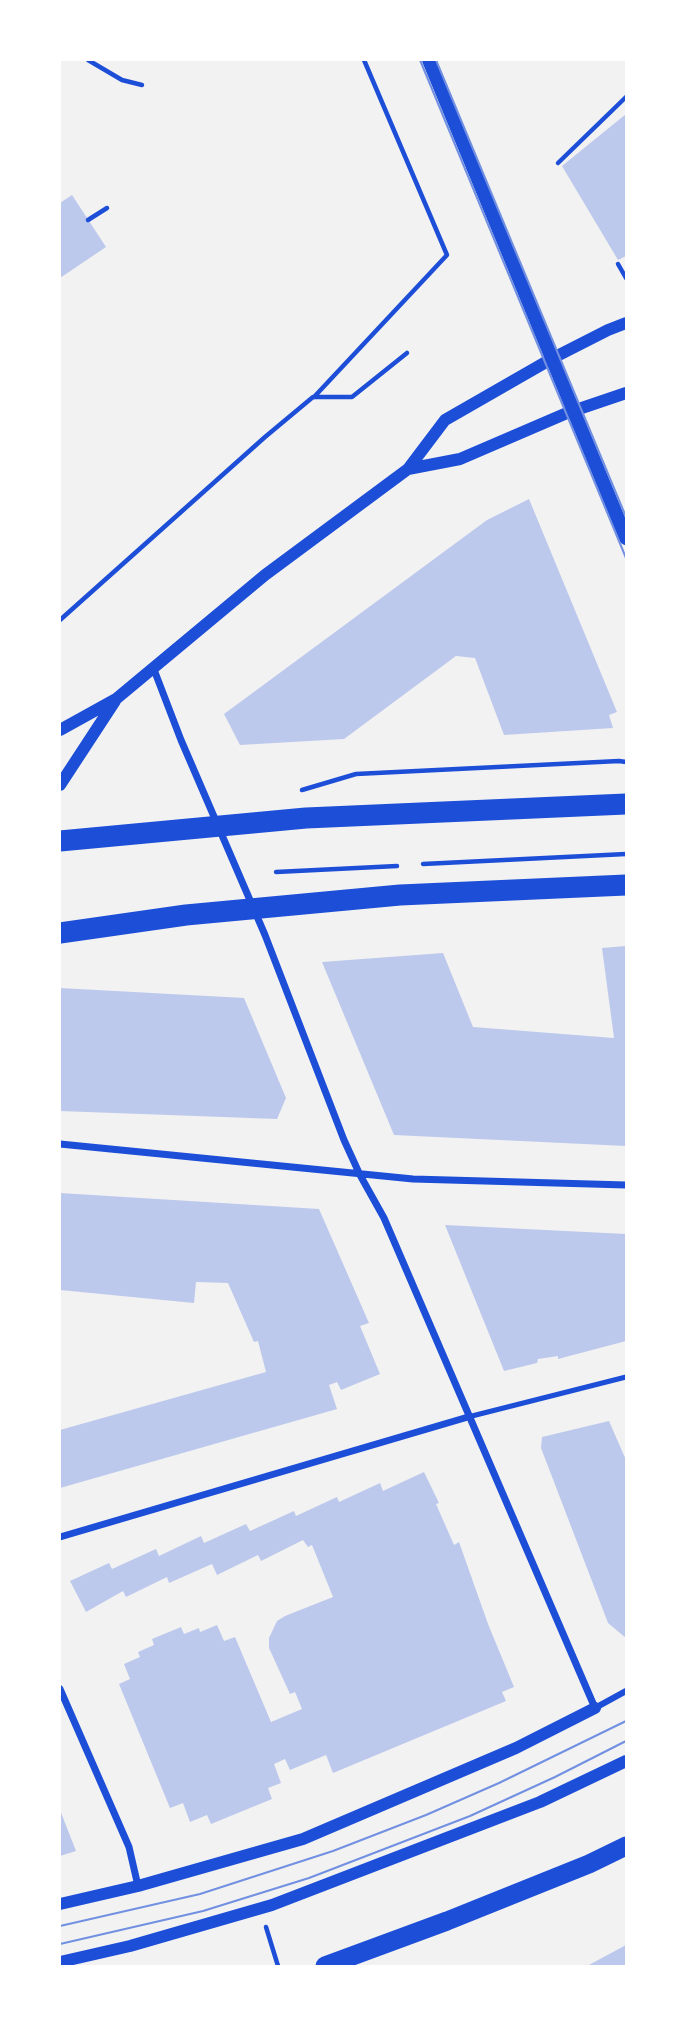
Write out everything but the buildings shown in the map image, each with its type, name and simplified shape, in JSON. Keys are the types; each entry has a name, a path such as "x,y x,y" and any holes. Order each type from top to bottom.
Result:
{"highway":[{"path":"60,841 306,818 626,804"},
{"path":"60,933 186,915 400,895 626,885"},
{"path":"325,1966 447,1921 589,1864 626,1846"}],"main road":[{"path":"429,60 626,538"}],"street":[{"path":"60,730 116,699 264,575 408,470 445,420 553,358 626,323"},
{"path":"408,470 460,459 575,410 626,394"},
{"path":"153,667 181,740 260,922 344,1140 384,1218 595,1708"},
{"path":"60,785 116,699"},
{"path":"60,1144 413,1179 626,1185"},
{"path":"60,1537 468,1417"},
{"path":"60,1689 129,1847 138,1886"},
{"path":"60,1904 138,1886 303,1839 516,1748 626,1691"},
{"path":"60,1962 272,1905 540,1802 626,1761"}],"lane":[{"path":"468,1417 626,1377"}],"path":[{"path":"88,60 122,80 142,85"},
{"path":"60,621 265,436 313,397 447,255 364,60"},
{"path":"558,163 626,97"},
{"path":"88,220 107,208"},
{"path":"618,264 626,278"},
{"path":"313,397 352,397 407,353"},
{"path":"296,792 356,775 626,762"},
{"path":"411,865 626,853"},
{"path":"276,872 397,866"},
{"path":"268,1935 278,1966"}],"tram line":[{"path":"420,60 626,558"},
{"path":"436,60 626,517"},
{"path":"60,1926 200,1894 333,1851 499,1783 626,1721"},
{"path":"60,1944 203,1911 309,1878 470,1816 626,1741"}]}
